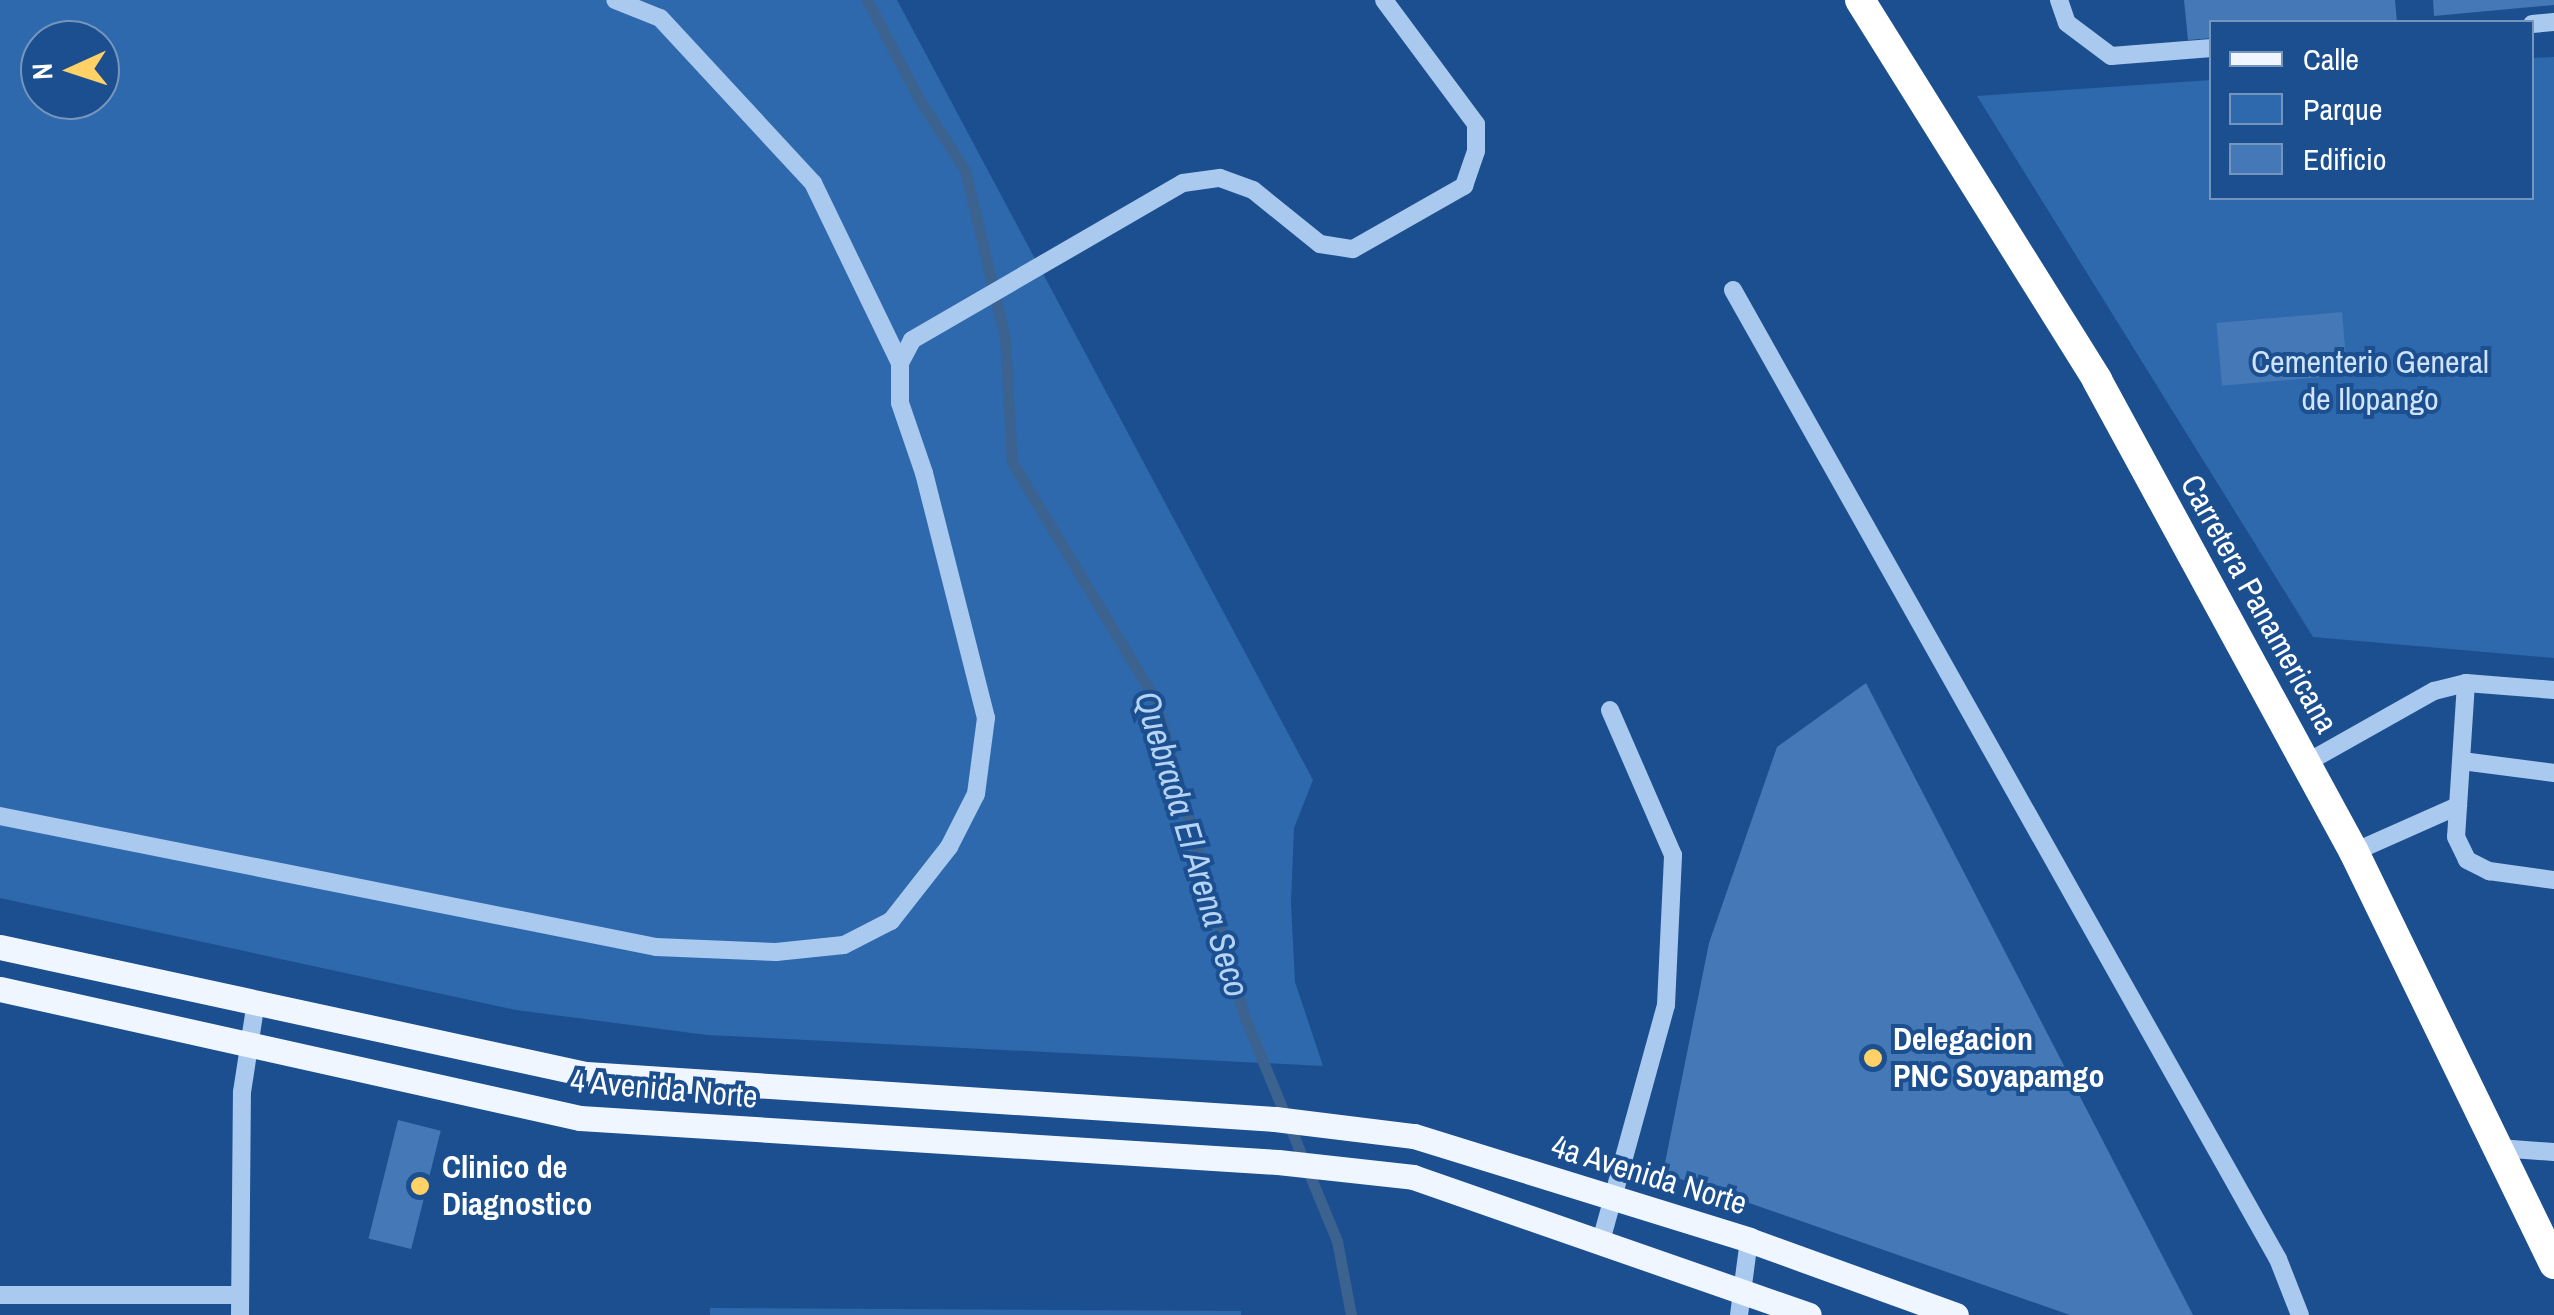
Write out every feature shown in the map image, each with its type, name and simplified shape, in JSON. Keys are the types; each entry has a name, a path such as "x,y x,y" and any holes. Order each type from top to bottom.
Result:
{"highway":[{"name":"Carretera Panamericana","path":"1860,0 2096,380 2354,852 2554,1264"}],"main road":[{"name":"4 Avenida Norte","path":"0,947 586,1074 1316,1124"},
{"name":"4 Avenida Norte","path":"0,989 580,1118 1278,1162 1413,1177 1601,1241"},
{"name":"4a Avenida Norte","path":"1316,1124 1414,1136 1749,1240 1956,1315"},
{"path":"1601,1241 1740,1304 1809,1315"}],"street":[{"path":"0,816 656,947 776,952 844,945 892,921 949,846 976,794 986,718 924,473 900,403 900,363 812,183 660,18 615,0"},
{"path":"900,363 912,340 1183,183 1220,178 1252,190 1320,244 1352,249 1464,186 1476,151 1476,124 1384,0"},
{"path":"2059,0 2067,23 2112,56 2209,48"},
{"path":"1733,290 2278,1260 2300,1315"},
{"path":"2466,683 2456,837 2466,860 2489,871 2554,880"},
{"path":"2306,763 2434,691 2466,683 2554,690"},
{"path":"1601,1241 1666,1005 1673,855 1610,710"},
{"path":"2462,761 2554,772"},
{"path":"2354,852 2458,806"},
{"path":"240,1315 246,1046 256,1002"},
{"path":"2499,1148 2554,1152"},
{"path":"1740,1304 1749,1240"},
{"path":"0,1295 240,1295"}],"green space":[{"path":"0,0 897,0 1313,780 1294,828 1291,903 1295,982 1323,1066 707,1035 516,1010 0,898"},
{"name":"Cementerio General de Ilopango","path":"2554,57 2554,658 2313,637 1977,96 2209,80 2209,200 2534,200 2534,58"},
{"path":"710,1308 1241,1311 1241,1315 710,1315"}],"building":[{"path":"2184,0 2395,0 2397,20 2209,20 2209,38 2188,40"},
{"path":"2433,0 2554,0 2554,5 2434,16"},
{"path":"2342,312 2347,375 2222,386 2216,323"},
{"name":"Delegacion PNC Soyapamgo","path":"1866,683 2193,1315 2070,1315 1663,1173 1709,943 1777,747"},
{"name":"Clinico de Diagnostico","path":"398,1120 441,1131 411,1249 368,1238"}],"waterway":[{"name":"Quebrada El Arena Seco","path":"867,0 919,99 965,170 1005,338 1012,462 1155,699 1243,1013 1337,1241 1351,1315"}],"place":[{"name":"Delegacion PNC Soyapamgo","path":"1873,1058"},
{"name":"Clinico de Diagnostico","path":"420,1186"}]}
